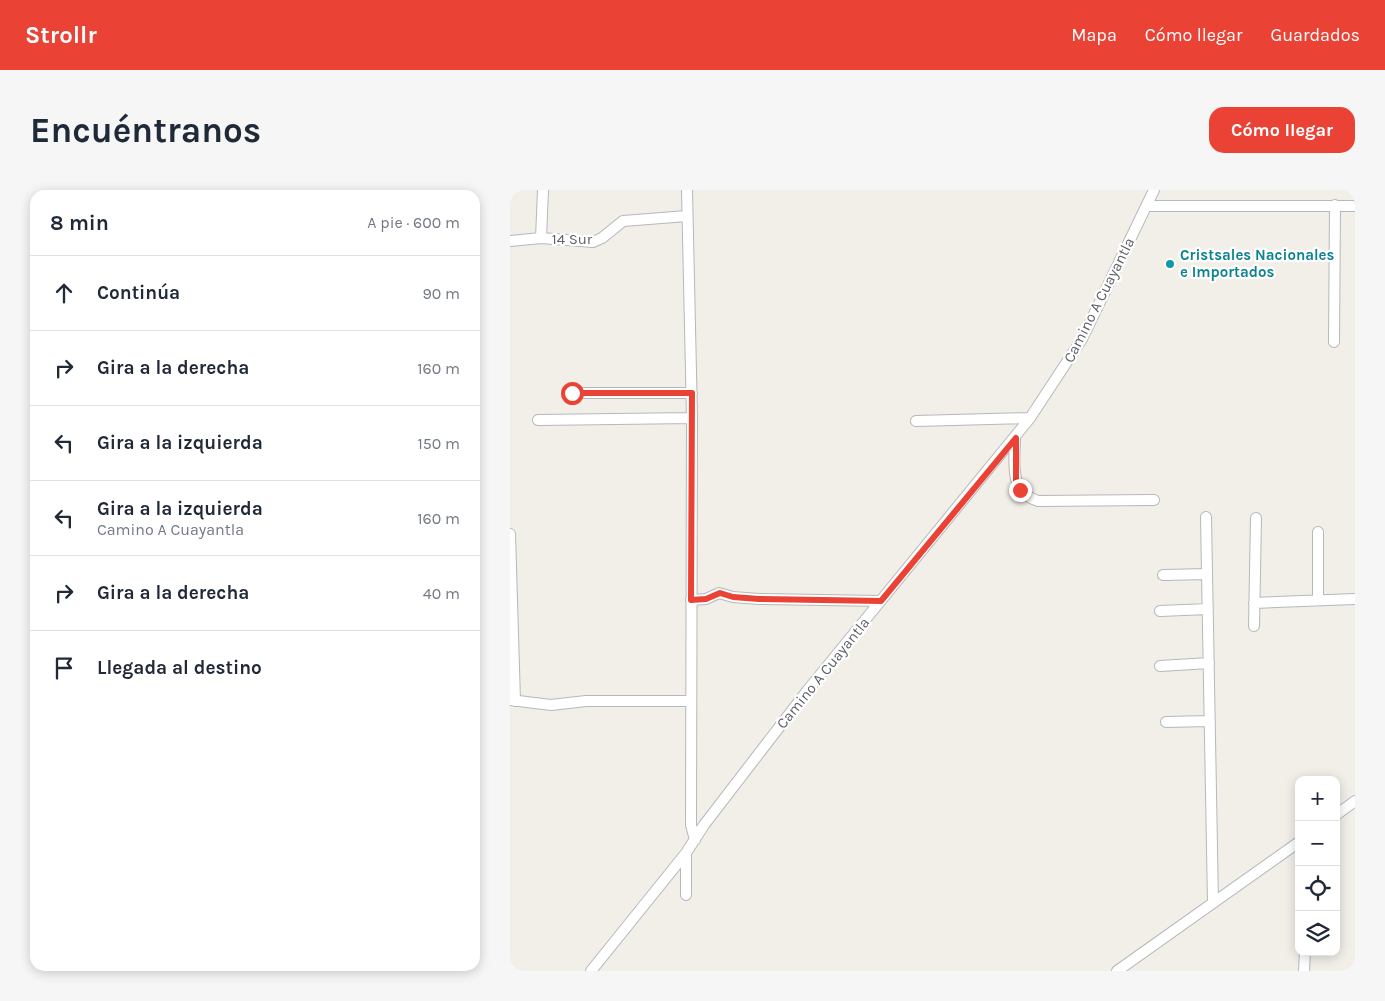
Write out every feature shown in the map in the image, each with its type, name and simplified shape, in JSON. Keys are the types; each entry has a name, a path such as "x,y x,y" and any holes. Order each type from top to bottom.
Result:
{"street":[{"path":"541,238 543,190"},
{"path":"686,190 692,393 691,825 695,840"},
{"name":"Camino A Cuayantla","path":"590,971 686,853 807,691 1016,438 1082,339 1154,190"},
{"path":"1334,342 1336,205"},
{"path":"1147,206 1355,206"},
{"name":"14 Sur","path":"510,241 541,238 593,242 602,238 623,221 687,216"},
{"path":"572,393 692,393"},
{"path":"538,420 692,418"},
{"path":"916,421 1030,418"},
{"path":"1016,438 1016,480 1020,490 1028,498 1038,501 1154,500"},
{"path":"1206,517 1213,903"},
{"path":"1254,626 1256,518"},
{"path":"1318,532 1318,599"},
{"path":"510,534 513,700 551,705 586,701 690,701"},
{"path":"1163,575 1207,574"},
{"path":"691,600 706,599 720,593 733,597 759,599 881,601"},
{"path":"1254,603 1355,599"},
{"path":"1160,611 1208,609"},
{"path":"1160,666 1209,663"},
{"path":"1166,722 1210,721"},
{"path":"1340,812 1355,801"},
{"path":"1117,971 1295,845"},
{"path":"686,853 686,895"},
{"path":"1304,971 1305,956"}],"place":[{"name":"Cristsales Nacionales e Importados","path":"1170,264"}],"route":[{"path":"572,393 692,393 691,600 706,599 720,593 733,597 759,599 881,601 1016,438 1016,480 1020,490"}]}
